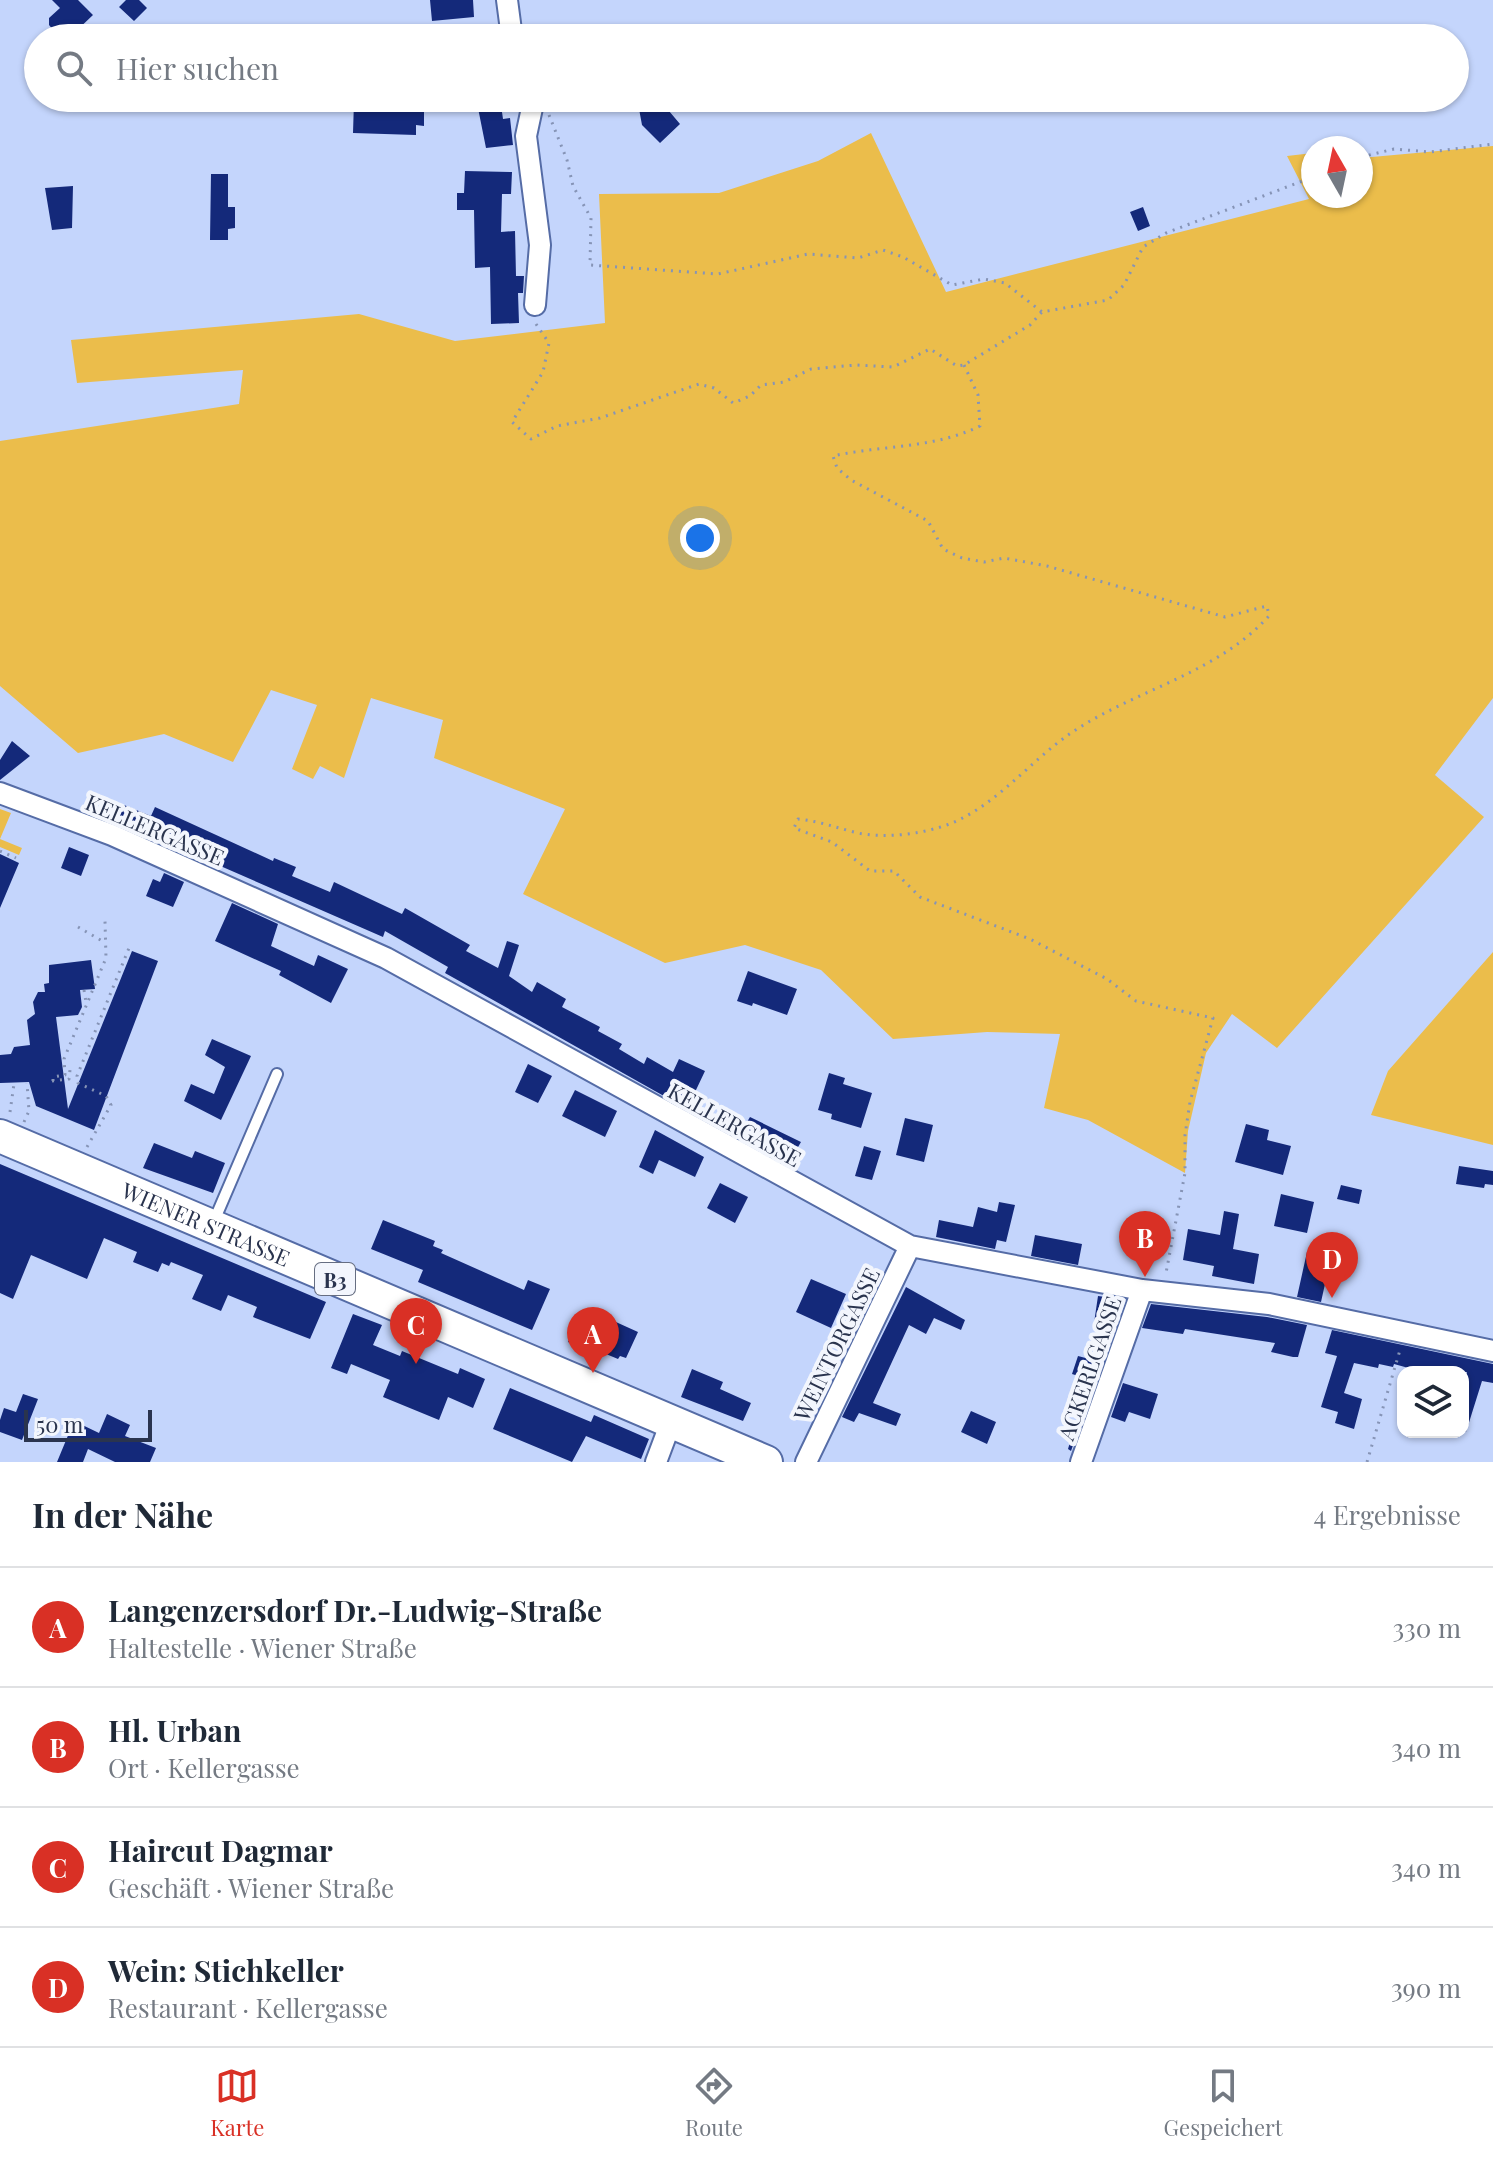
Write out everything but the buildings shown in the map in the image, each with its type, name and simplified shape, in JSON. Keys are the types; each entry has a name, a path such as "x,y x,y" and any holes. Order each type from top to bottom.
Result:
{"main road":[{"name":"WIENER STRASSE","path":"11,1127 78,1169 766,1462"}],"street":[{"path":"507,0 510,24"},
{"path":"535,112 526,136 540,245 535,305"},
{"name":"KELLERGASSE","path":"0,793 112,835 386,958 910,1246 1152,1291 1269,1304 1493,1351"},
{"name":"WEINTORGASSE","path":"806,1462 910,1246"},
{"name":"ACKERLGASSE","path":"1081,1462 1152,1291"},
{"path":"656,1462 671,1422"}],"lane":[{"path":"212,1227 277,1074"}],"path":[{"path":"542,112 556,128 573,186 591,218 590,265 718,274 808,254 858,258 883,250 903,257 952,285 984,279 1005,283 1042,312"},
{"path":"1373,154 1394,149 1430,152 1493,144"},
{"path":"535,305 533,321 549,343 543,372 512,422 531,439 557,426 600,418 699,384 714,388 733,403 750,396 761,385 784,382 811,369 856,365 893,367 930,349 957,366 964,365 980,352 1030,325 1042,312 1108,300 1131,273 1143,247 1166,233 1301,182"},
{"path":"964,365 978,395 980,426 958,436 930,442 833,456 837,468 851,480 928,521 943,549 962,558 984,562 1004,558 1047,566 1225,617 1267,606 1269,616 1250,637 1219,658 1169,685 1124,700 1069,734 968,815 939,828 860,834 823,822 798,819 794,828 832,842 870,871 894,871 920,897 1030,939 1107,979 1136,1001 1213,1018 1190,1102 1185,1135 1185,1173 1152,1291"},
{"path":"0,852 16,858"},
{"path":"53,1081 69,1079 70,1070 65,1068 64,1059 106,958 105,921"},
{"path":"78,927 104,942"},
{"path":"78,1169 111,1105 106,1096 77,1079 109,1008 129,948"},
{"path":"84,990 86,1006"},
{"path":"11,1127 29,1111 27,1083"},
{"path":"11,1127 14,1084"},
{"path":"87,1094 89,1088"},
{"path":"1367,1462 1405,1333"}],"shaded area":[{"path":"871,133 946,292 1301,201 1301,208 1373,208 1373,157 1493,146 1493,698 1435,775 1484,817 1277,1048 1232,1014 1206,1053 1188,1131 1185,1173 1088,1120 1044,1108 1060,1034 987,1032 893,1039 821,970 745,945 665,963 523,894 565,809 434,758 443,720 371,698 344,778 320,766 313,779 292,769 317,705 271,690 233,762 164,734 78,753 0,686 0,441 239,404 243,370 77,383 71,340 359,314 455,341 605,323 599,194 719,193 818,161"},
{"path":"1301,154 1301,183 1287,156"},
{"path":"0,809 11,813 0,839"},
{"path":"0,839 22,848 19,855 0,847"},
{"path":"1493,952 1493,1145 1371,1115 1388,1071"}],"place":[{"name":"Hl. Urban","path":"1145,1277"},
{"name":"Wein: Stichkeller","path":"1332,1298"},
{"name":"Haircut Dagmar","path":"416,1364"},
{"name":"Langenzersdorf Dr.-Ludwig-Straße","path":"593,1373"}]}
